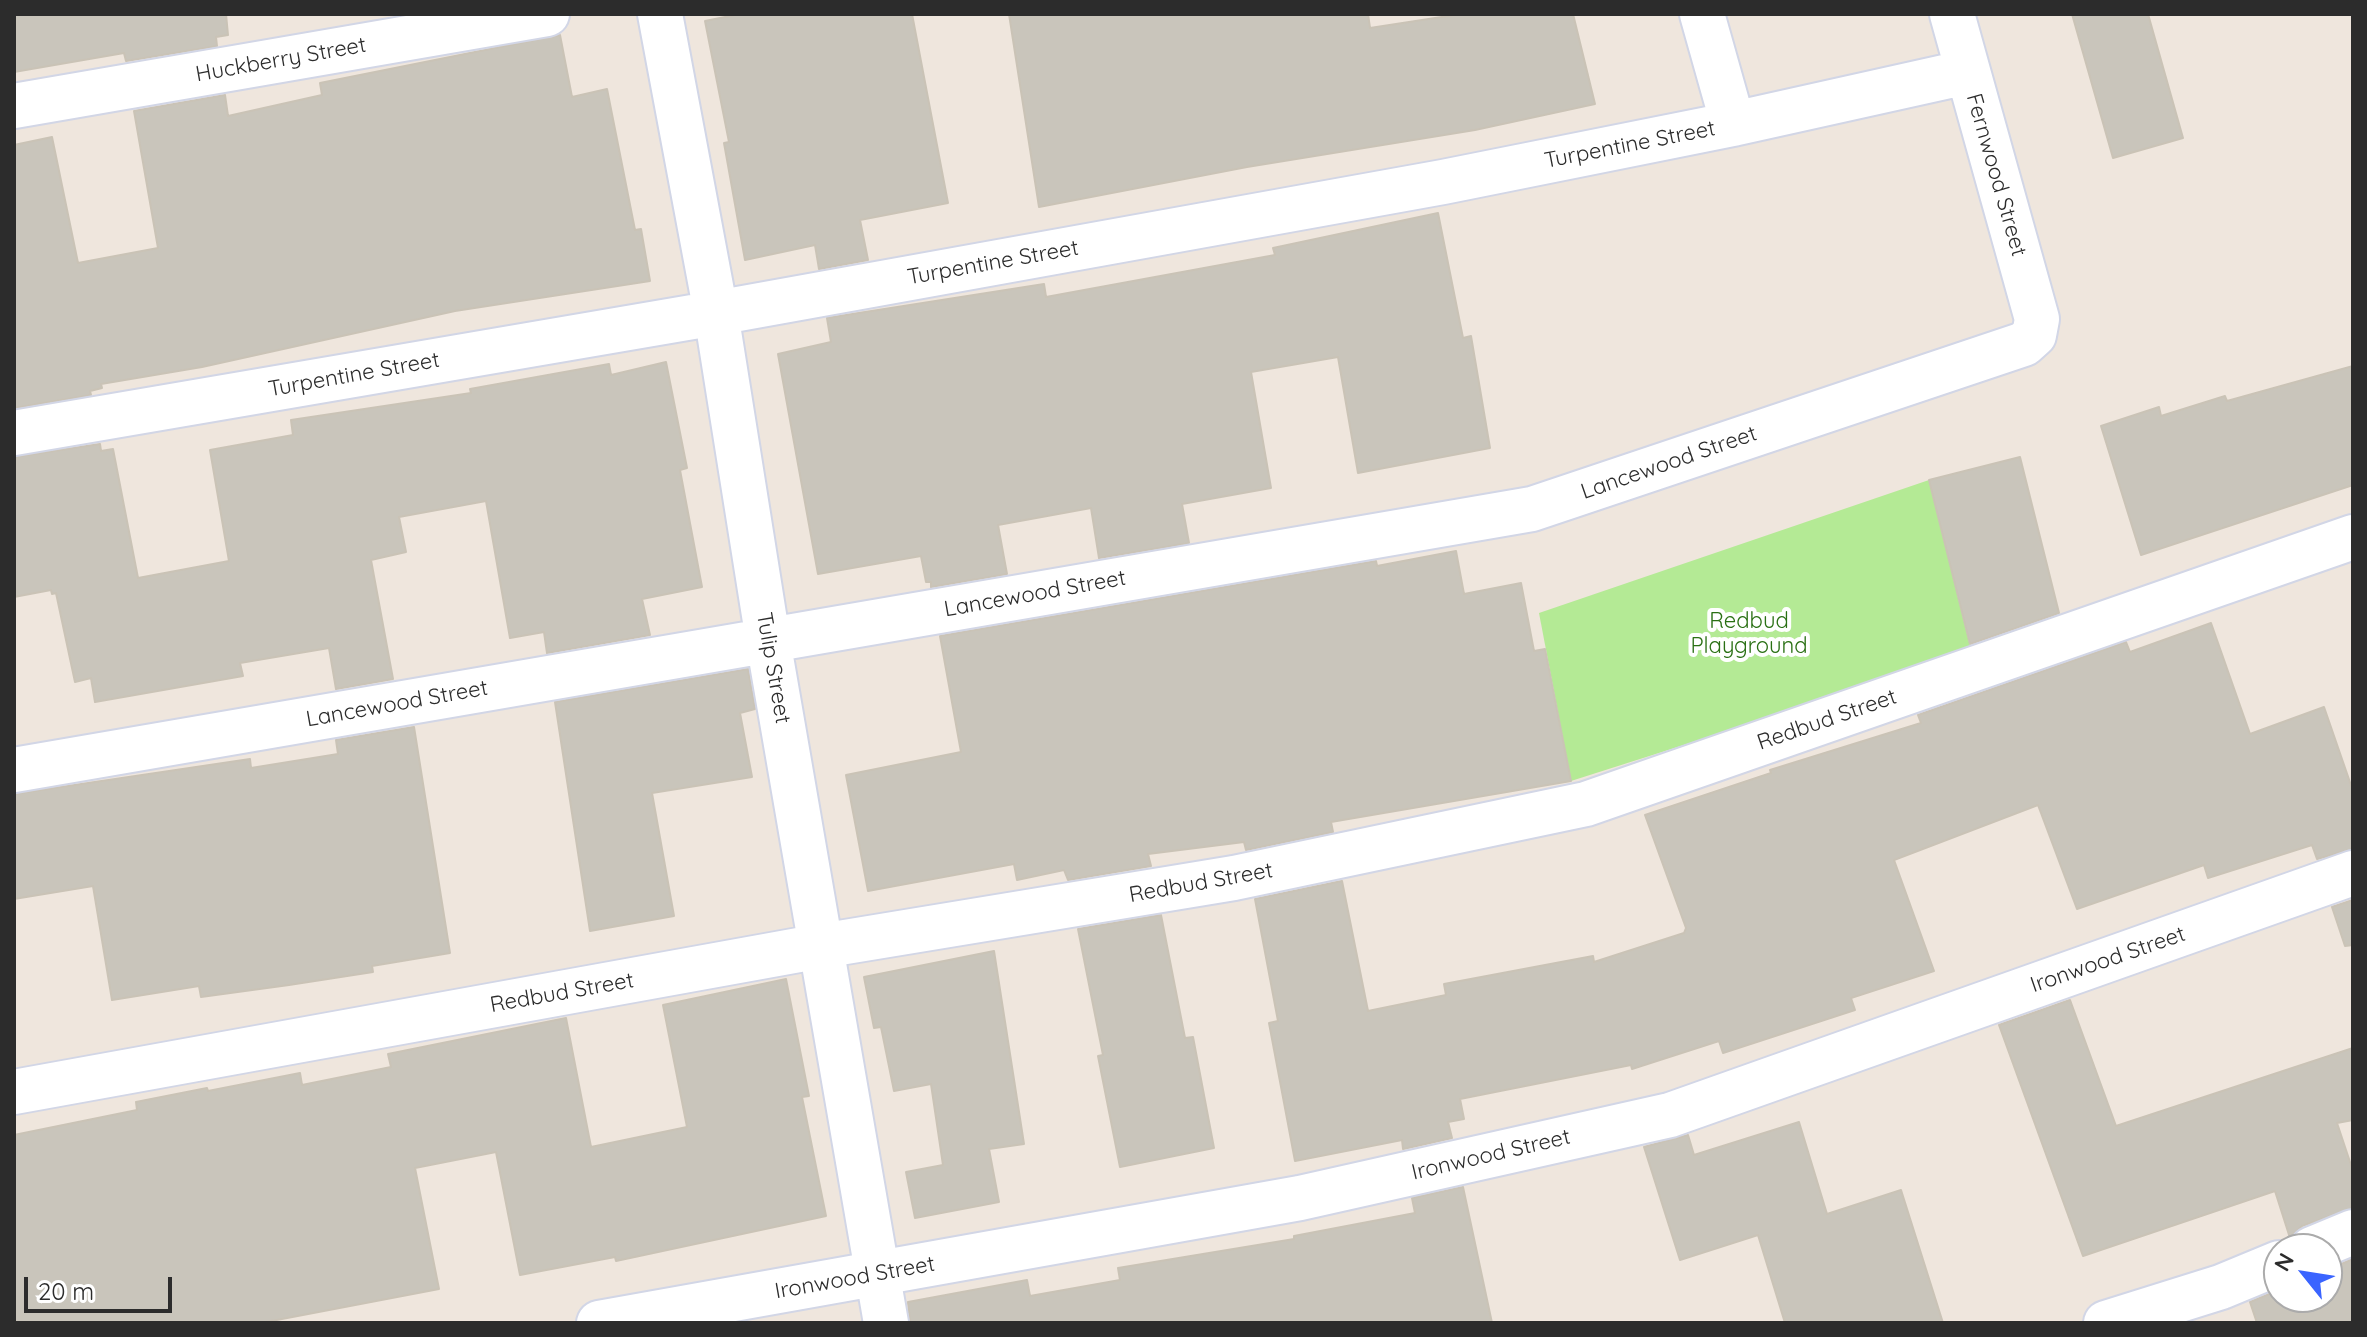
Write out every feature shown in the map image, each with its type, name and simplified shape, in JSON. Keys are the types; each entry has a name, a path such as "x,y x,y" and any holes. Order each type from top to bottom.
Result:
{"street":[{"name":"Huckberry Street","path":"14,106 547,14"},
{"name":"Tulip Street","path":"660,14 716,313 768,640 886,1323"},
{"path":"1702,14 1733,124"},
{"name":"Fernwood Street","path":"1952,14 2037,319 2034,335"},
{"name":"Turpentine Street","path":"14,433 716,313 1443,182 1733,124 1967,72"},
{"name":"Lancewood Street","path":"14,770 1532,509 2024,344 2034,335"},
{"name":"Redbud Street","path":"14,1092 821,946 1234,878 1586,804 2353,537"},
{"name":"Ironwood Street","path":"599,1323 1300,1198 1670,1115 2353,873"},
{"path":"2106,1323 2221,1287 2263,1270"}],"green space":[{"name":"Redbud Playground","path":"1929,480 1970,646 1778,715 1571,781 1539,613"}],"building":[{"path":"14,14 226,14 228,35 216,37 217,46 126,61 124,53 14,72"},
{"path":"740,14 912,14 948,203 860,220 868,260 819,269 815,245 745,260 724,143 729,142 705,21"},
{"path":"1009,14 1368,14 1370,28 1461,14 1573,14 1595,104 1475,130 1247,167 1039,207"},
{"path":"2072,14 2148,14 2183,138 2113,158"},
{"path":"560,35 572,97 607,89 635,230 641,229 650,281 455,311 202,367 101,384 102,388 90,391 91,395 14,408 14,145 52,137 78,263 158,248 134,111 225,95 228,116 322,95 320,83"},
{"path":"1438,213 1463,338 1471,336 1490,448 1358,473 1338,357 1251,372 1271,488 1182,504 1189,543 1099,558 1091,508 998,525 1007,574 931,587 931,582 926,582 921,556 818,574 778,354 831,342 827,318 1044,284 1046,297 1275,255 1273,248"},
{"path":"666,362 687,468 680,470 702,587 642,599 650,635 547,653 544,632 510,638 486,501 399,517 406,552 371,560 393,679 336,689 329,648 240,663 243,676 95,702 91,678 75,682 56,593 52,594 51,590 14,597 14,457 100,444 101,451 113,449 138,578 229,561 210,450 293,435 291,420 471,393 470,389 609,364 611,375"},
{"path":"2353,366 2353,485 2141,555 2101,426 2159,407 2161,416 2225,396 2227,401"},
{"path":"2020,457 2059,613 1970,644 1929,480"},
{"path":"1456,551 1464,594 1521,583 1534,651 1545,649 1571,781 1331,822 1333,832 1246,850 1244,842 1148,854 1151,866 1068,880 1064,870 1017,880 1014,864 868,891 846,775 961,752 940,636 1376,561 1377,566"},
{"path":"2211,623 2250,734 2324,707 2353,791 2353,849 2317,859 2312,845 2208,878 2204,865 2077,909 2038,805 1894,860 1934,971 1851,998 1855,1010 1723,1053 1719,1041 1632,1069 1631,1065 1460,1099 1464,1119 1448,1122 1452,1138 1403,1149 1402,1140 1295,1161 1269,1023 1278,1021 1255,899 1342,881 1368,1011 1446,995 1444,984 1593,956 1594,962 1684,933 1686,928 1645,815 1771,773 1770,770 1921,723 1918,715 2126,642 2130,652"},
{"path":"748,669 755,709 740,713 752,777 652,793 674,916 590,931 555,702"},
{"path":"414,727 450,953 372,966 373,972 289,985 201,997 199,986 112,1000 93,886 14,899 14,794 250,759 251,768 338,754 336,740"},
{"path":"2353,900 2353,945 2345,946 2332,907"},
{"path":"1161,915 1185,1038 1193,1037 1214,1148 1120,1167 1098,1056 1103,1055 1078,929"},
{"path":"994,951 1024,1144 989,1149 999,1202 915,1218 906,1172 943,1165 931,1084 894,1091 881,1027 874,1028 864,977"},
{"path":"786,979 809,1096 802,1097 826,1216 616,1261 615,1257 520,1275 496,1152 415,1168 439,1289 261,1323 14,1323 14,1135 137,1110 136,1102 207,1088 208,1091 300,1073 302,1085 391,1067 388,1054 566,1018 591,1147 687,1127 663,1005"},
{"path":"2070,1000 2116,1126 2353,1048 2353,1120 2337,1123 2353,1171 2353,1208 2288,1233 2275,1191 2083,1256 1999,1025"},
{"path":"1799,1122 1827,1214 1901,1190 1943,1323 1785,1323 1758,1235 1680,1260 1644,1147 1688,1135 1694,1155"},
{"path":"1463,1187 1492,1323 910,1323 908,1302 1027,1280 1030,1296 1120,1280 1118,1268 1294,1239 1294,1236 1415,1213 1412,1198"},
{"path":"2353,1259 2353,1323 2257,1323 2250,1302 2263,1297 2263,1313 2343,1313 2343,1263"}]}
